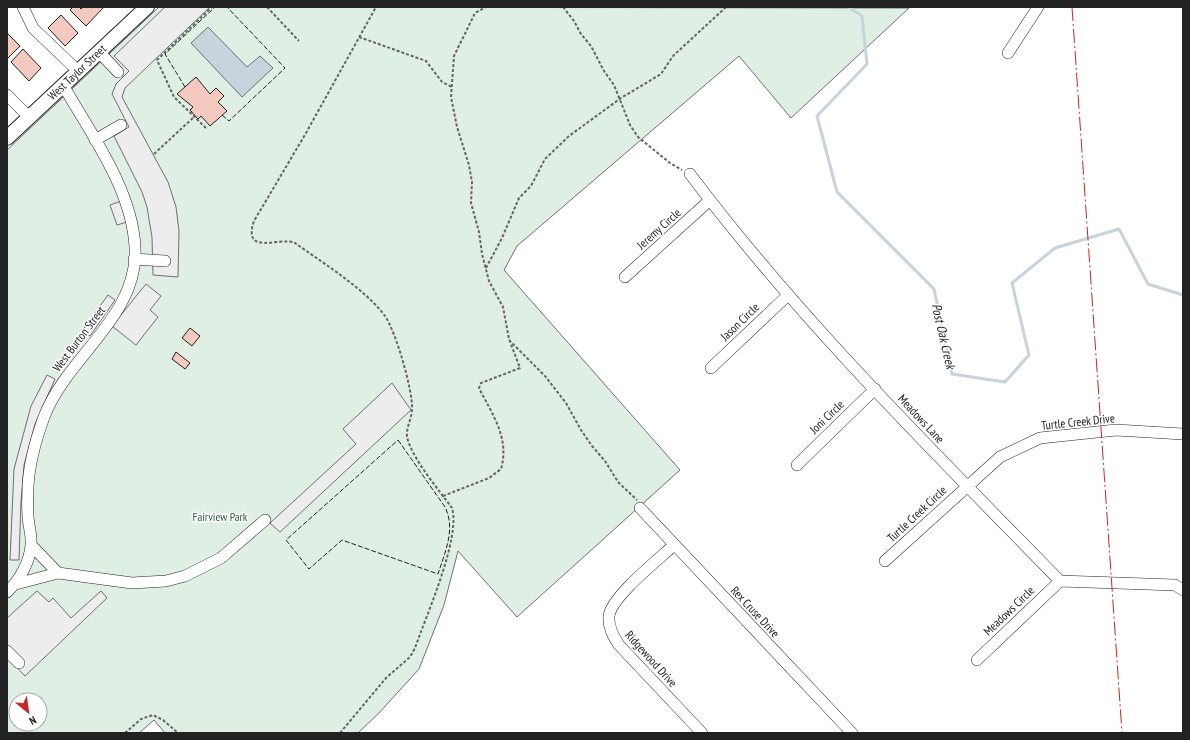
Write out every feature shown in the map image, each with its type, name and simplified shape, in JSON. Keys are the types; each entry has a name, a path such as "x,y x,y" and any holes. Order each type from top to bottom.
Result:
{"main road":[{"name":"West Taylor Street","path":"7,138 147,7"}],"street":[{"path":"24,7 33,28 78,72"},
{"path":"1008,53 1038,7"},
{"path":"99,52 118,72"},
{"name":"West Burton Street","path":"7,592 16,584 25,567 31,545 27,513 30,466 44,415 57,390 108,326 119,307 129,288 134,259 135,248 127,203 95,140 64,85"},
{"path":"7,95 29,117"},
{"path":"95,140 121,125"},
{"name":"Meadows Lane","path":"690,174 788,295 966,485 1060,581"},
{"name":"Jeremy Circle","path":"625,277 710,200"},
{"path":"134,259 165,260"},
{"name":"Jason Circle","path":"711,368 788,295"},
{"name":"Joni Circle","path":"797,464 875,389"},
{"name":"Turtle Creek Drive","path":"966,485 1000,457 1040,438 1116,430 1183,434"},
{"name":"Turtle Creek Circle","path":"885,561 966,485"},
{"name":"Rex Cruse Drive","path":"640,508 852,733"},
{"path":"16,584 58,573 132,583 166,581 185,576 205,568 221,558 265,520"},
{"path":"31,545 58,573"},
{"name":"Ridgewood Drive","path":"674,545 616,600 609,615 610,628 619,645 702,733"},
{"path":"1060,581 1175,585 1183,590"},
{"name":"Meadows Circle","path":"977,660 1060,581"},
{"path":"7,651 19,663"}],"path":[{"path":"206,128 174,97 157,60 212,7"},
{"path":"267,7 299,41"},
{"path":"340,733 386,678 410,657 415,648 449,550 454,530 453,512 416,458 409,445 407,435 412,408 410,394 397,339 384,316 352,286 295,243 288,240 264,244 257,242 252,237 251,231 254,221 376,7"},
{"path":"443,496 489,478 501,469 504,448 501,432 478,388 481,383 520,368 509,339 503,307 489,281 479,232 471,203 472,182 469,165 455,120 451,97 454,56 475,13 486,7"},
{"path":"563,7 574,20 581,34 591,46 621,98 630,126 638,137 670,163 690,174"},
{"path":"486,269 520,198 531,186 545,159 569,136 621,98 661,74 672,56 726,7"},
{"path":"359,37 426,62 442,82 452,87"},
{"path":"154,154 195,116"},
{"path":"509,339 546,376 566,403 592,446 605,461 618,482 637,500 640,508"},
{"path":"125,733 142,719 153,715 163,720 178,733"}],"green space":[{"name":"Fairview Park","path":"159,7 909,8 791,118 739,56 517,246 504,270 680,470 517,617 458,551 444,605 419,669 379,713 358,733 165,733 154,720 139,733 7,733 7,150"}],"shaded area":[{"path":"165,7 210,7 125,88 122,97 168,182 176,207 179,231 178,277 153,275 152,237 147,207 142,192 114,136 129,127 112,94 116,84 129,71 114,56"},
{"path":"208,27 247,67 260,56 273,68 242,97 191,43"},
{"path":"121,201 127,222 117,225 110,205"},
{"path":"146,284 161,296 150,310 158,317 136,345 112,326"},
{"path":"108,295 115,300 90,336 82,331"},
{"path":"47,375 55,379 35,424 24,465 19,560 10,560 14,469 31,406"},
{"path":"392,383 411,410 280,532 270,523 356,444 343,429"},
{"path":"37,591 49,602 53,598 71,618 101,591 107,598 25,676 7,657 7,618"}],"building":[{"path":"73,7 79,7 81,9 83,7 104,7 86,26 70,10"},
{"path":"61,15 78,33 65,46 48,28"},
{"path":"7,33 20,46 7,59"},
{"path":"23,49 41,68 29,81 11,62"},
{"path":"196,77 210,94 216,88 224,96 218,102 227,111 210,126 201,116 198,119 190,110 193,107 177,94"},
{"path":"190,328 200,336 192,346 182,338"},
{"path":"176,352 190,363 185,369 172,359"}],"waterway":[{"name":"Post Oak Creek","path":"848,7 862,16 867,64 817,116 837,192 934,289 952,374 1005,382 1029,355 1012,283 1055,248 1119,229 1148,284 1183,295"}],"fence":[{"path":"185,87 165,54 215,7"},
{"path":"222,115 229,121 285,68 227,7"},
{"path":"398,440 445,507 448,515 450,524 448,540 438,574 342,540 309,569 286,540 398,440"}],"power":[{"path":"1072,7 1122,733"}]}
